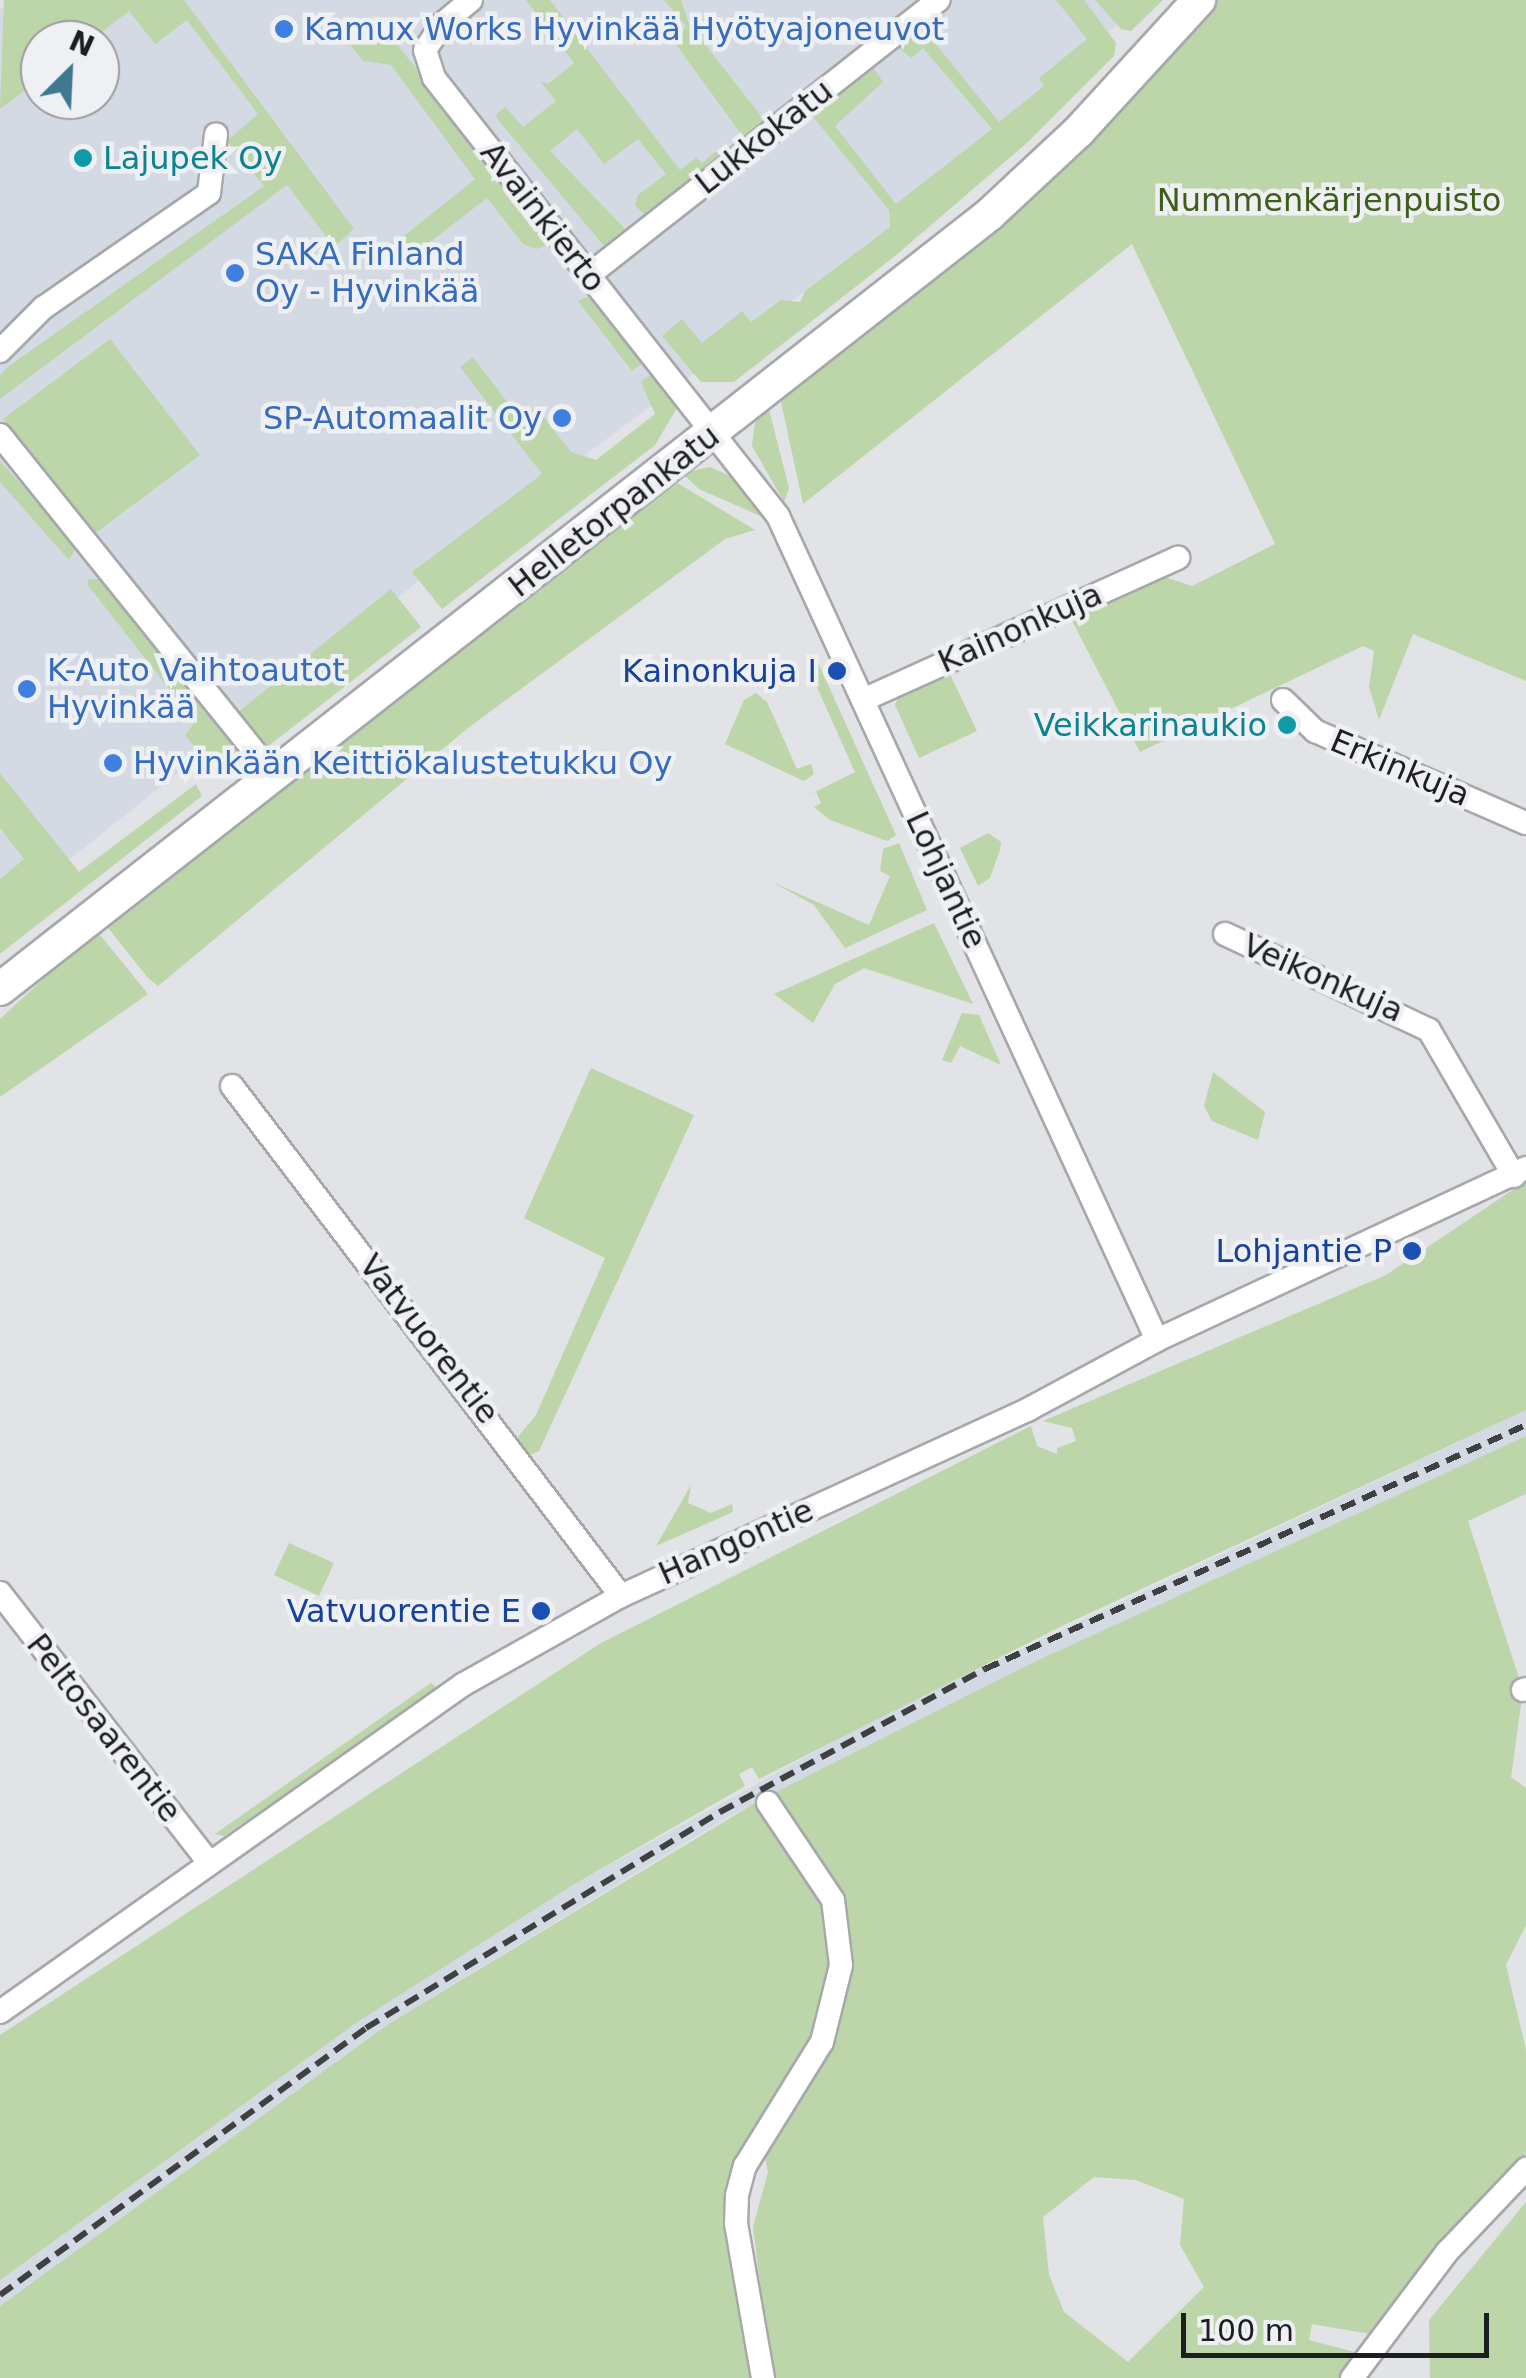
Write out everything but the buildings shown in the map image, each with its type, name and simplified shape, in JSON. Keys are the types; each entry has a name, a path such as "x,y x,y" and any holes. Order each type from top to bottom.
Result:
{"street":[{"name":"Avainkierto","path":"471,0 442,24 425,50 434,78 714,432"},
{"name":"Lukkokatu","path":"588,275 939,0"},
{"name":"Helletorpankatu","path":"0,989 990,214 1080,131 1199,0"},
{"path":"0,351 43,308 209,193 216,134"},
{"name":"Lohjantie","path":"714,432 778,516 1157,1340"},
{"path":"0,435 275,777"},
{"name":"Kainonkuja","path":"863,700 1178,558"},
{"name":"Erkinkuja","path":"1283,700 1315,731 1526,823"},
{"name":"Veikonkuja","path":"1225,934 1430,1030 1520,1172"},
{"name":"Vatvuorentie","path":"232,1086 621,1596"},
{"name":"Hangontie","path":"0,2012 464,1684 621,1596 1029,1410 1157,1340 1520,1172"},
{"name":"Peltosaarentie","path":"0,1593 209,1862"},
{"path":"763,2378 736,2224 737,2195 746,2166 822,2042 841,1965 828,1889 768,1803"},
{"path":"1352,2378 1447,2252 1526,2170"}],"shaded area":[{"path":"10,0 1140,0 999,146 451,555 0,915 0,10"},
{"path":"1526,1410 1526,1436 1032,1663 726,1818 390,2023 0,2306 0,2280 359,2021 573,1885 882,1715"}],"green space":[{"path":"4,0 184,0 354,229 334,247 287,185 0,399 0,375 9,366 264,186 227,141 258,114 187,20 155,44 129,11 117,20 20,20 20,94 0,109"},
{"path":"526,0 550,0 680,170 696,158 702,163 716,151 719,156 644,214 635,205 638,195 666,174 638,139 604,164 577,129 550,151 625,229 604,246 495,116 505,107 523,127 556,101 540,81 548,84 574,63"},
{"path":"664,0 681,0 689,24 765,121 744,138 675,43 686,26"},
{"path":"1056,0 1084,0 1116,43 1114,56 1029,141 895,256 734,382 701,382 662,336 682,319 702,343 742,311 751,322 781,300 800,302 805,291 890,227 889,210 814,118 795,125 873,67 883,82 835,126 896,204 992,129 923,48 911,58 897,47 933,17 930,37 999,122 1044,86 1039,78 1087,39"},
{"path":"1095,0 1163,0 1131,31 1121,29"},
{"name":"Nummenkärjenpuisto","path":"1216,0 1526,0 1526,681 1413,634 1379,720 1369,687 1374,651 1363,646 1140,752 1070,617 1158,575 1192,586 1275,544 1132,244 803,504 780,397 1179,44"},
{"path":"368,22 380,22 552,244 536,249 523,244 487,198 404,262 394,244 475,179 391,65 363,61 351,46 349,37"},
{"path":"592,295 645,361 632,371 578,301"},
{"path":"110,339 200,455 94,534 3,419"},
{"path":"473,357 520,419 536,407 571,452 596,460 655,414 641,382 654,372 678,406 655,445 442,609 412,572 542,474 460,367"},
{"path":"768,406 789,488 784,502 752,446 755,423"},
{"path":"0,461 77,546 69,560 0,482"},
{"path":"710,467 737,479 765,518 699,489 682,473"},
{"path":"671,479 755,530 725,539 468,728 158,986 148,978 105,924"},
{"path":"89,579 103,579 248,760 229,776 215,774 185,735 195,722 87,584"},
{"path":"391,589 421,627 266,748 237,713"},
{"path":"816,658 896,835 887,841 830,820 814,807 821,803 816,792 809,795 855,772 807,665"},
{"path":"949,672 977,731 919,758 895,705 899,695"},
{"path":"756,693 767,702 797,769 811,764 814,774 804,781 725,744 744,700"},
{"path":"0,773 79,872 196,784 202,796 0,954 0,879 24,859 0,828"},
{"path":"988,833 1001,842 1000,850 990,878 978,886 960,848"},
{"path":"899,843 927,910 845,948 814,905 772,882 869,925 890,876 880,871 883,849"},
{"path":"934,923 973,1004 864,968 835,984 813,1023 774,994"},
{"path":"96,930 148,994 0,1097 0,1019"},
{"path":"962,1013 979,1015 1001,1065 960,1046 951,1063 942,1060"},
{"path":"591,1068 694,1115 539,1451 530,1455 517,1438 536,1415 605,1258 524,1218"},
{"path":"1213,1072 1265,1112 1258,1140 1212,1121 1204,1106"},
{"path":"1526,1181 1526,1410 1062,1626 759,1779 752,1767 739,1774 745,1786 573,1885 359,2021 0,2280 0,2035 601,1643 1031,1426 1037,1446 1057,1454 1057,1448 1076,1441 1072,1428 1043,1421 1386,1275"},
{"path":"1526,1436 1526,1494 1468,1521 1523,1690 1511,1777 1526,1788 1526,1925 1506,1965 1526,2050 1526,2154 1433,2256 1376,2335 1312,2324 1309,2340 1362,2354 1341,2378 772,2378 753,2227 768,2172 764,2151 829,2048 849,1982 849,1949 839,1890 770,1795 1032,1663","holes":["1094,2177 1136,2180 1184,2199 1180,2245 1204,2287 1128,2362 1064,2312 1049,2275 1043,2217"]},
{"path":"691,1485 688,1503 711,1513 732,1504 733,1512 656,1546"},
{"path":"289,1543 334,1563 319,1596 274,1575"},
{"path":"431,1683 439,1689 224,1836 215,1834"},
{"path":"755,1803 823,1901 831,1981 803,2058 739,2166 754,2378 0,2378 0,2306 390,2023"},
{"path":"1526,2202 1526,2378 1430,2378 1429,2320"}],"railway":[{"path":"0,2295 366,2028 720,1812 985,1669 1526,1425"}],"place":[{"name":"Kamux Works Hyvinkää Hyötyajoneuvot","path":"284,29"},
{"name":"Lajupek Oy","path":"83,158"},
{"name":"SAKA Finland Oy - Hyvinkää","path":"235,273"},
{"name":"SP-Automaalit Oy","path":"562,418"},
{"name":"Kainonkuja I","path":"837,671"},
{"name":"K-Auto Vaihtoautot Hyvinkää","path":"27,689"},
{"name":"Veikkarinaukio","path":"1287,725"},
{"name":"Hyvinkään Keittiökalustetukku Oy","path":"113,763"},
{"name":"Lohjantie P","path":"1412,1251"},
{"name":"Vatvuorentie E","path":"541,1611"}]}
